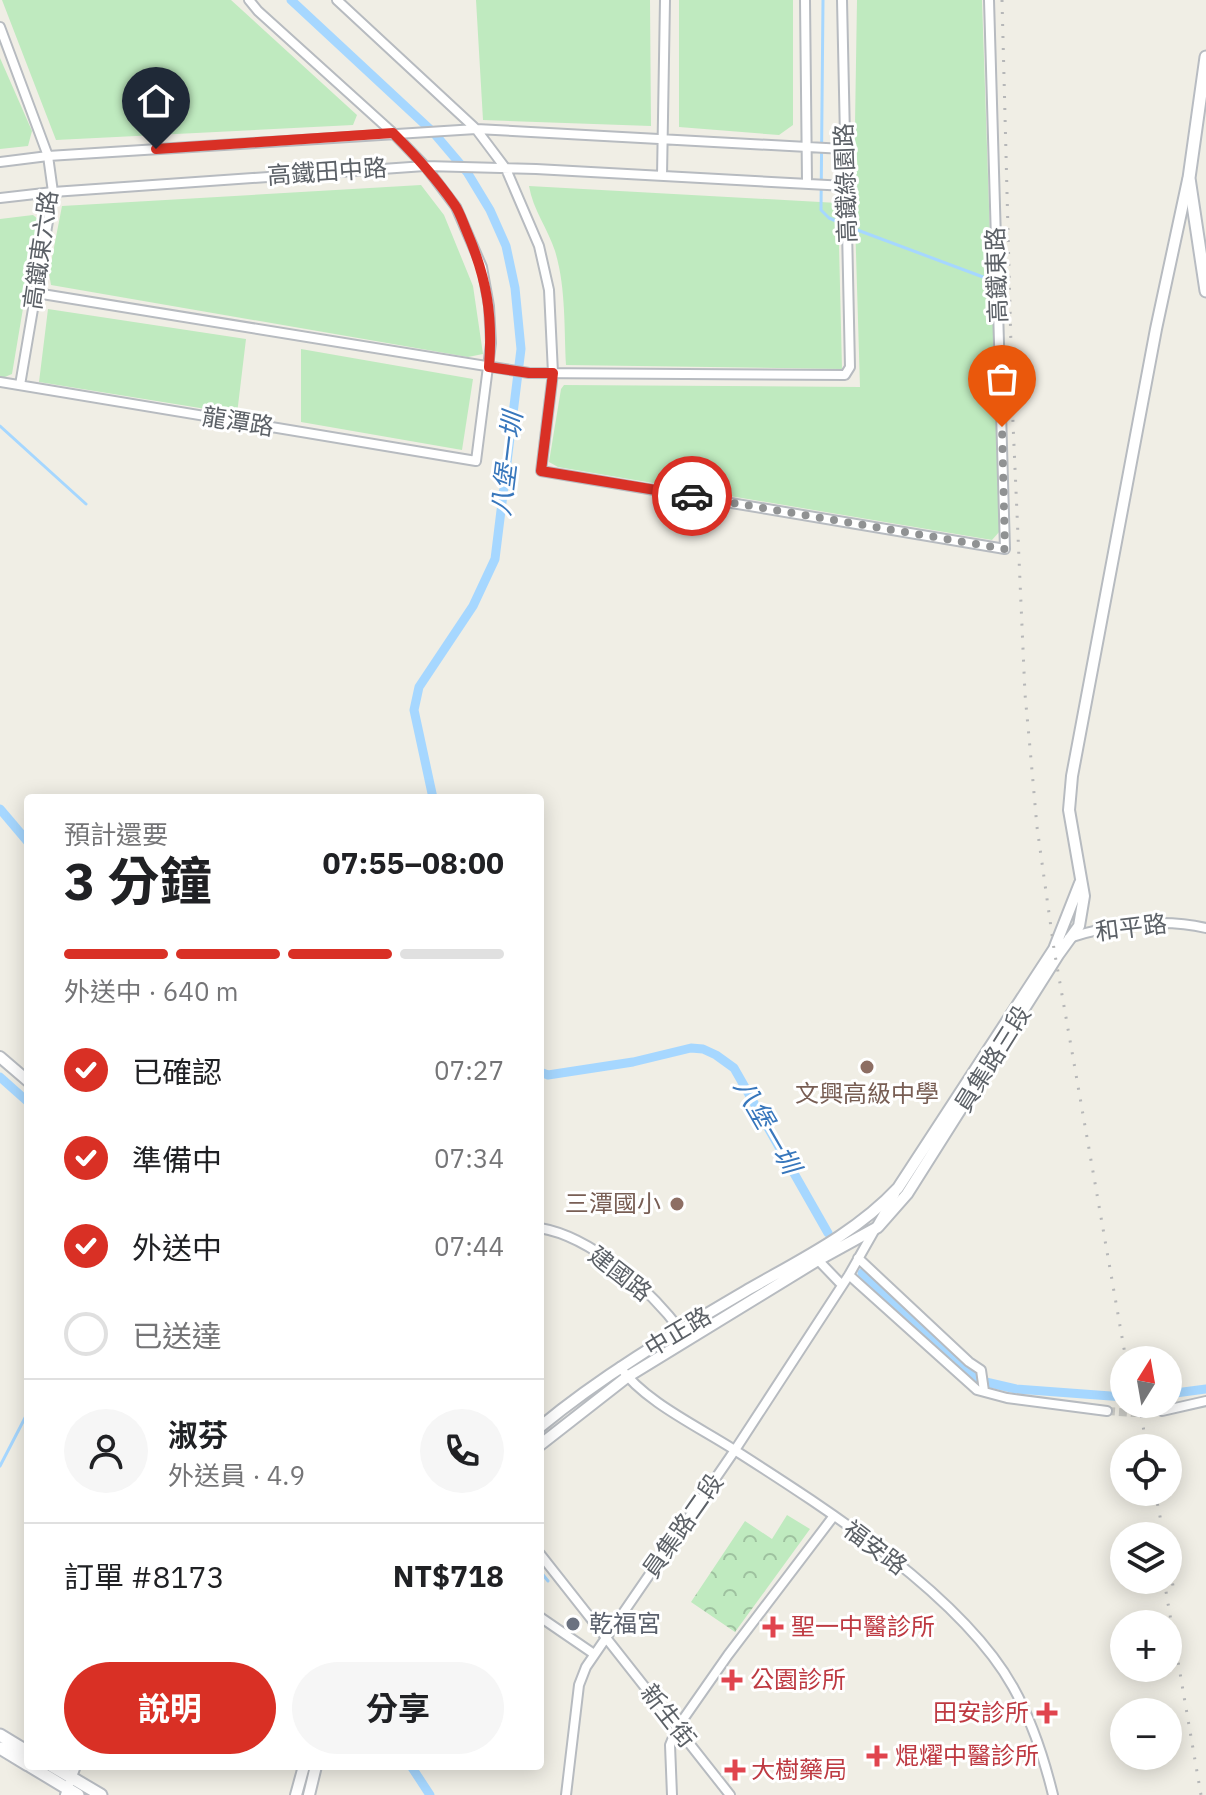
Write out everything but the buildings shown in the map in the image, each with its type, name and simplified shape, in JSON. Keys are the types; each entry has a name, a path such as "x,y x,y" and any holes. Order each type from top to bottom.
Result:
{"main road":[{"path":"1206,57 1189,178 1206,291"},
{"path":"0,1735 24,1750"},
{"path":"0,1748 24,1763"},
{"path":"39,1770 101,1795"},
{"path":"56,1770 72,1784"}],"street":[{"path":"249,0 393,133 425,166 456,207 482,267 489,306 489,367"},
{"path":"36,293 489,367 553,373 549,290 539,246 506,169 476,129 337,0"},
{"path":"662,176 665,0"},
{"name":"高鐵綠園路","path":"805,0 807,182"},
{"name":"高鐵綠園路","path":"553,373 845,375 850,367 842,0"},
{"name":"高鐵東路","path":"553,373 541,471 1005,549 989,0"},
{"name":"高鐵東六路","path":"0,27 48,156 53,192 20,385"},
{"name":"高鐵田中路","path":"0,162 48,156 476,129 844,149"},
{"name":"高鐵田中路","path":"0,198 425,166 846,186"},
{"name":"員集路三段","path":"878,1227 907,1194 1079,926 1084,896 1069,810 1072,776 1156,329 1189,178"},
{"name":"龍潭路","path":"0,382 476,461 489,367"},
{"name":"員集路三段","path":"898,1188 1055,946 1080,881"},
{"name":"和平路","path":"1055,946 1072,936 1146,923 1180,922 1206,928"},
{"path":"0,1057 24,1078"},
{"path":"898,1188 858,1258 981,1370 984,1391"},
{"path":"845,1239 898,1188"},
{"path":"845,1239 878,1227"},
{"name":"建國路","path":"544,1229 578,1242 611,1263 673,1318 688,1338"},
{"name":"中正路","path":"544,1442 624,1372 680,1329 821,1247 845,1239"},
{"name":"中正路","path":"544,1424 570,1402 688,1338 818,1260 845,1239"},
{"name":"員集路二段","path":"566,1795 579,1685 594,1654 735,1450 858,1258"},
{"path":"818,1260 842,1285"},
{"path":"849,1275 977,1390 1007,1398 1107,1411"},
{"name":"福安路","path":"624,1372 647,1394 833,1517 938,1598 984,1647 1012,1685 1043,1756 1053,1795"},
{"path":"1182,1406 1206,1401"},
{"path":"672,1795 670,1745 677,1728 833,1517"},
{"name":"新生街","path":"544,1559 730,1795"},
{"path":"544,1620 594,1654"},
{"path":"296,1795 303,1770"},
{"path":"309,1795 315,1770"}],"green space":[{"path":"2,0 231,0 357,115 353,125 56,140"},
{"path":"476,0 650,0 651,126 483,120"},
{"path":"679,0 793,0 793,125 779,135 679,127"},
{"path":"857,0 982,0 1000,531 992,540 558,467 549,462 564,385 860,387 854,187"},
{"path":"0,58 32,131 28,146 0,149"},
{"path":"421,185 444,215 473,286 483,354 468,357 51,285 49,273 62,206"},
{"path":"529,186 838,203 842,369 566,365 559,265"},
{"path":"33,215 38,219 12,374 0,379 0,219"},
{"path":"48,309 246,339 237,414 39,382"},
{"path":"301,349 473,379 462,450 301,422"},
{"path":"787,1515 810,1529 735,1632 691,1602 745,1521 772,1539"}],"waterway":[{"name":"八堡一圳","path":"291,0 433,132 467,172 490,210 506,246 515,288 521,349 495,559 473,606 419,687 414,710 432,794"},
{"path":"823,0 821,210 829,218 852,228 983,277"},
{"path":"0,426 86,504"},
{"path":"0,809 24,837"},
{"name":"八堡一圳","path":"544,1074 633,1062 691,1048 716,1055 734,1068 828,1233"},
{"path":"0,1077 24,1098"},
{"name":"八堡一圳","path":"862,1273 977,1380 1016,1389 1110,1396"},
{"name":"八堡一圳","path":"1182,1392 1206,1389"},
{"path":"0,1466 24,1420"},
{"path":"544,1576 548,1581"},
{"path":"414,1770 430,1795"}],"railway":[{"path":"1002,0 1013,423 1025,694 1037,827 1054,949 1124,1346"},
{"path":"1142,1418 1144,1434"},
{"path":"1158,1506 1161,1522"},
{"path":"1166,1594 1201,1795"}],"way so far":[{"path":"692,496 1005,549 1002,427"}],"place":[{"name":"文興高級中學","path":"867,1067"},
{"name":"三潭國小","path":"677,1204"},
{"name":"乾福宮","path":"573,1624"},
{"name":"聖一中醫診所","path":"773,1627"},
{"name":"公園診所","path":"732,1680"},
{"name":"田安診所","path":"1047,1713"},
{"name":"焜燿中醫診所","path":"877,1756"},
{"name":"大樹藥局","path":"735,1770"}],"route":[{"path":"156,149 393,133 425,166 456,207 482,267 489,306 489,367 553,373 541,471 692,496"}]}
